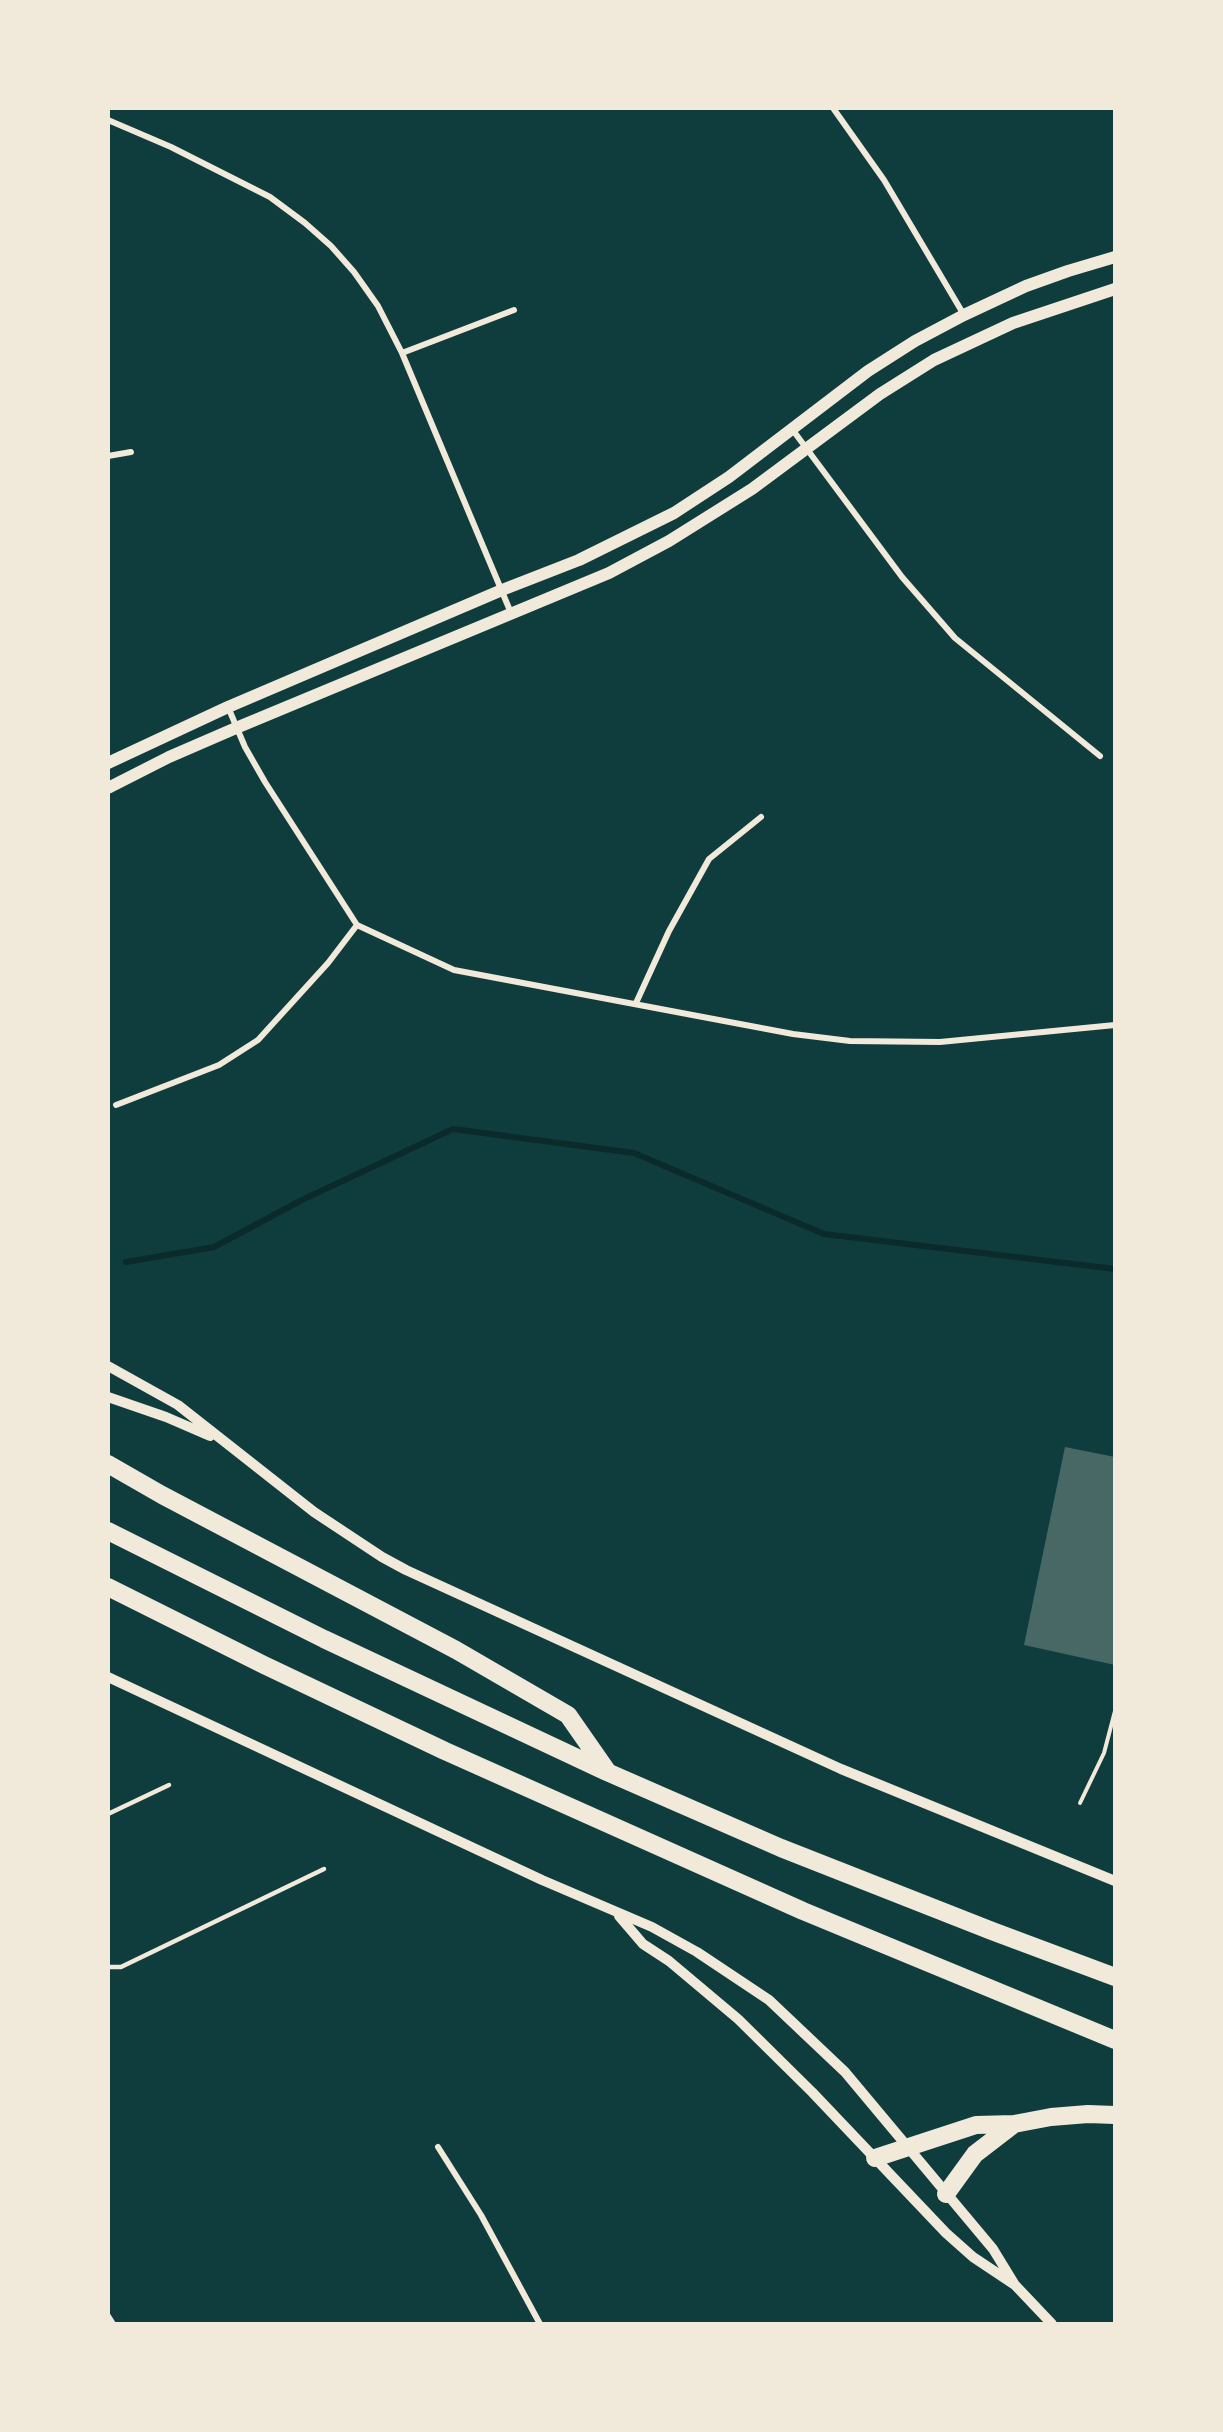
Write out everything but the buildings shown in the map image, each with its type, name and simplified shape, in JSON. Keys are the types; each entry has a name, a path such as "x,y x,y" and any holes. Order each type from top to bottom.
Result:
{"highway":[{"path":"108,1464 172,1501 456,1650 568,1715 608,1772"},
{"path":"108,1531 344,1648 608,1772 781,1848 992,1932 1115,1977"},
{"path":"108,1587 264,1665 466,1761 803,1911 1115,2040"},
{"path":"875,2158 976,2125 1014,2124 1051,2117 1088,2114 1115,2115"},
{"path":"946,2194 975,2154 1014,2124"}],"main road":[{"path":"108,763 228,707 502,590 579,560 674,513 729,477 867,371 915,341 1026,286 1115,257"},
{"path":"108,788 169,757 236,728 609,573 669,541 752,489 880,394 934,360 1013,323 1115,289"}],"street":[{"path":"833,108 885,180 964,315"},
{"path":"108,120 171,147 270,197 331,246 354,272 378,306 402,353 511,613"},
{"path":"402,353 514,310"},
{"path":"791,428 902,577 955,638 1100,756"},
{"path":"108,456 131,452"},
{"path":"228,707 236,728 265,782 357,925 454,970 793,1034 850,1041 940,1042 1115,1025"},
{"path":"636,1003 669,931 709,859 761,817"},
{"path":"116,1105 219,1065 258,1040 328,963 357,925"},
{"path":"108,1366 178,1405 314,1512 374,1552 406,1570 841,1769 1115,1881"},
{"path":"108,1397 166,1417 222,1441"},
{"path":"108,1677 617,1913 652,1927 697,1952 769,2000 845,2072 993,2249 1015,2285 1052,2324"},
{"path":"617,1913 643,1944 669,1961 738,2019 946,2233 973,2257 1015,2285"},
{"path":"438,2147 481,2215 540,2324"},
{"path":"108,2316 113,2324"}],"lane":[{"path":"108,1814 169,1785"},
{"path":"108,1967 121,1966 324,1869"}],"path":[{"path":"1080,1803 1104,1753 1115,1711"}],"waterway":[{"path":"126,1262 214,1247 302,1200 453,1129 634,1153 824,1234 1115,1269"}]}
